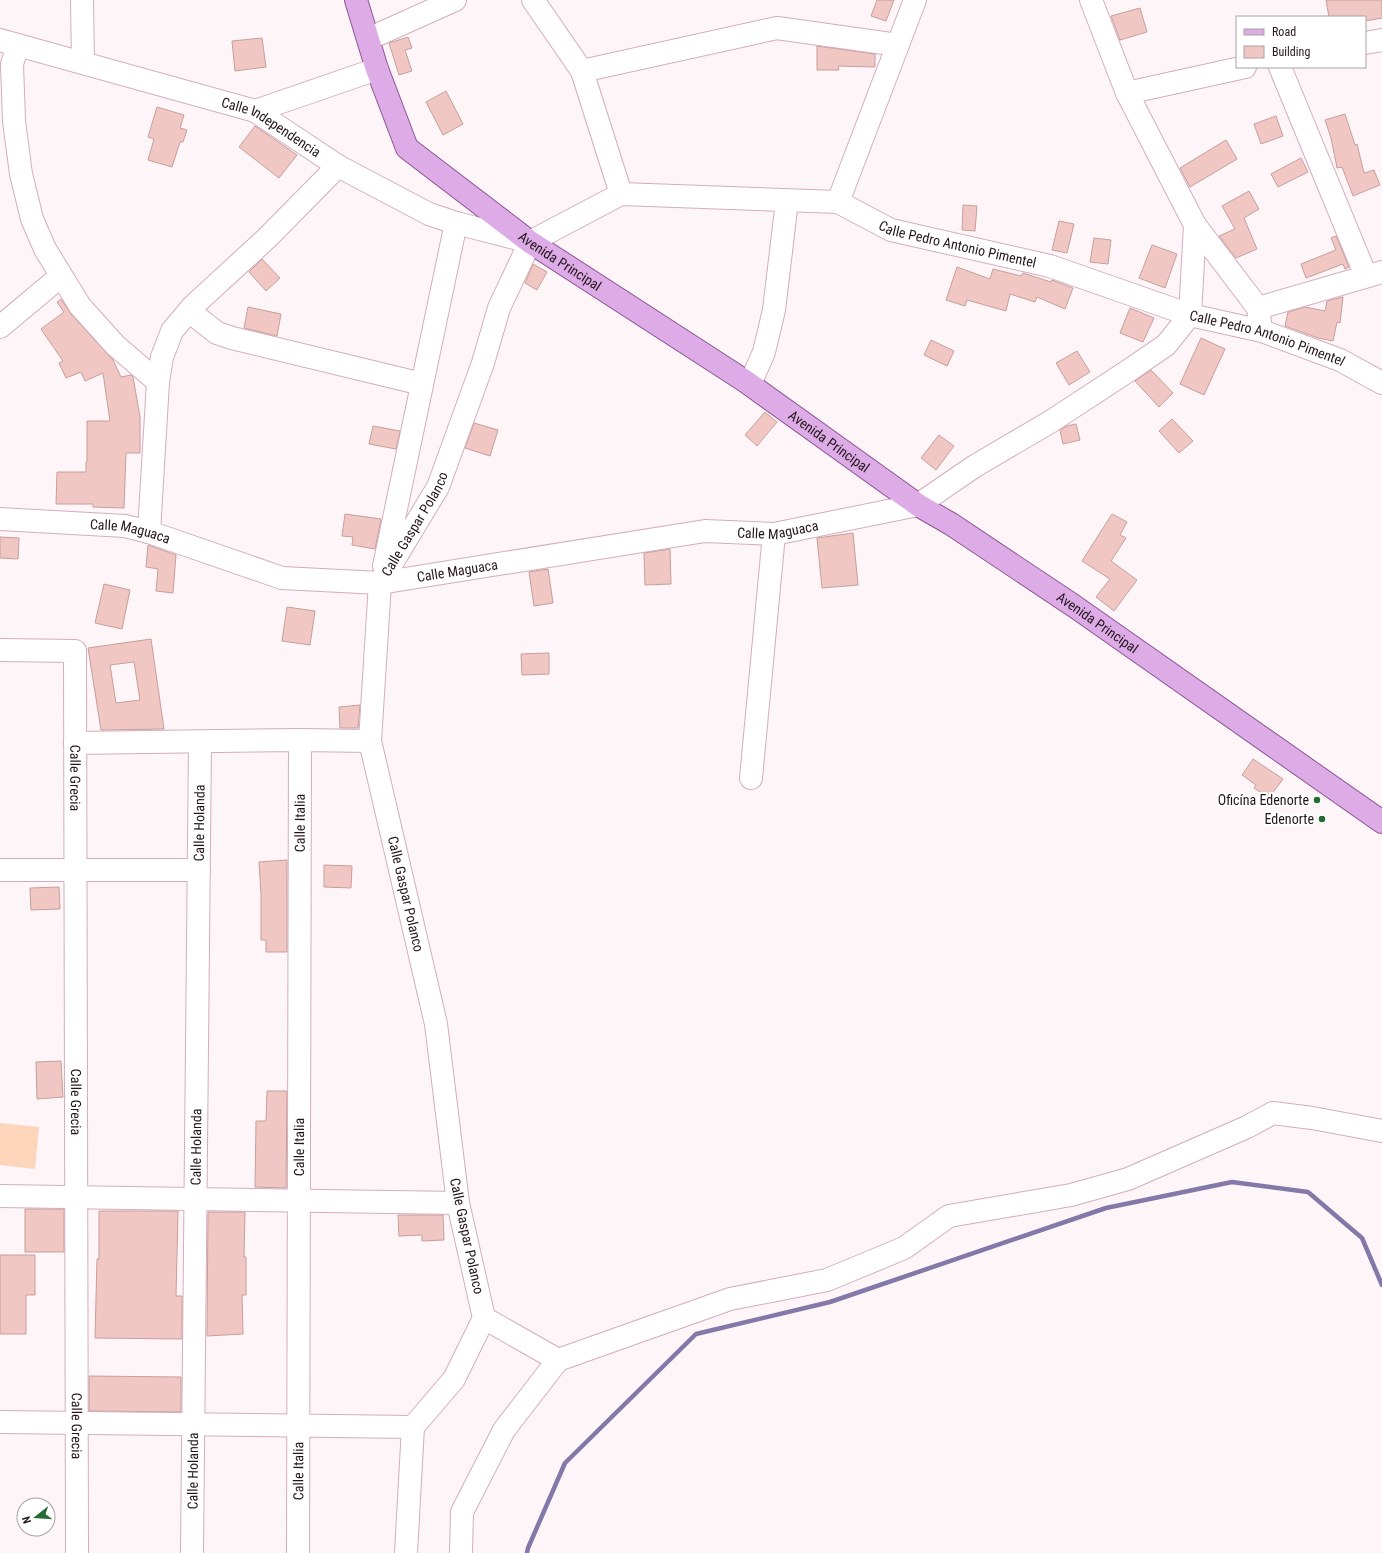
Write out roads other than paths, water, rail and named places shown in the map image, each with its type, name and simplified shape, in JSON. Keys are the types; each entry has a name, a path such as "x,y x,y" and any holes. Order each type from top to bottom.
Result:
{"main road":[{"name":"Avenida Principal","path":"356,0 377,69 407,148 530,242 750,384 918,505 951,524 1074,606 1382,822"}],"street":[{"path":"82,0 83,63"},
{"path":"368,39 455,0"},
{"path":"533,0 582,71 621,194"},
{"path":"838,202 915,0"},
{"path":"1091,0 1127,93 1195,225 1258,308 1262,331"},
{"path":"582,71 777,28 898,45"},
{"path":"1366,43 1382,40"},
{"path":"9,43 12,64 14,121 21,174 32,219 44,249 80,306 115,345 158,382"},
{"name":"Calle Independencia","path":"9,43 255,111 338,166 429,214 456,223 530,242"},
{"path":"1127,93 1240,68"},
{"path":"1258,308 1374,274 1280,68"},
{"path":"255,111 377,69"},
{"path":"149,532 158,382 162,357 172,331 189,311 267,238 338,166"},
{"name":"Calle Pedro Antonio Pimentel","path":"530,242 621,194 838,202 891,230 1050,266 1190,315 1262,331 1340,360 1382,383"},
{"path":"750,384 764,352 774,310 787,200"},
{"path":"380,583 456,223"},
{"path":"918,505 975,466 1050,422 1166,345 1190,315 1195,225"},
{"name":"Calle Gaspar Polanco","path":"484,1318 458,1203 436,1024 370,741 380,583 438,487 483,363 499,308 530,242"},
{"path":"0,327 61,276"},
{"path":"189,311 217,333 232,338 422,384"},
{"name":"Calle Maguaca","path":"0,519 125,526 149,532 282,578 380,583 705,531 774,534 918,505"},
{"path":"751,778 774,534"},
{"name":"Calle Grecia","path":"0,650 75,651 78,1553"},
{"path":"75,743 300,740 370,741"},
{"name":"Calle Italia","path":"298,1553 300,740"},
{"name":"Calle Holanda","path":"192,1553 200,742"},
{"path":"0,870 199,870"},
{"path":"461,1553 462,1512 504,1430 558,1360 730,1299 827,1280 904,1248 949,1216 1071,1195 1128,1179 1273,1113 1312,1118 1382,1131"},
{"path":"0,1196 458,1203"},
{"path":"406,1553 413,1427 454,1379 484,1318 558,1360"},
{"path":"0,1422 413,1427"}],"waterway":[{"path":"527,1553 565,1463 696,1334 830,1302 1106,1208 1232,1182 1308,1192 1362,1238 1382,1285"}],"place":[{"name":"Oficína Edenorte","path":"1317,800"},
{"name":"Edenorte","path":"1322,819"}]}
